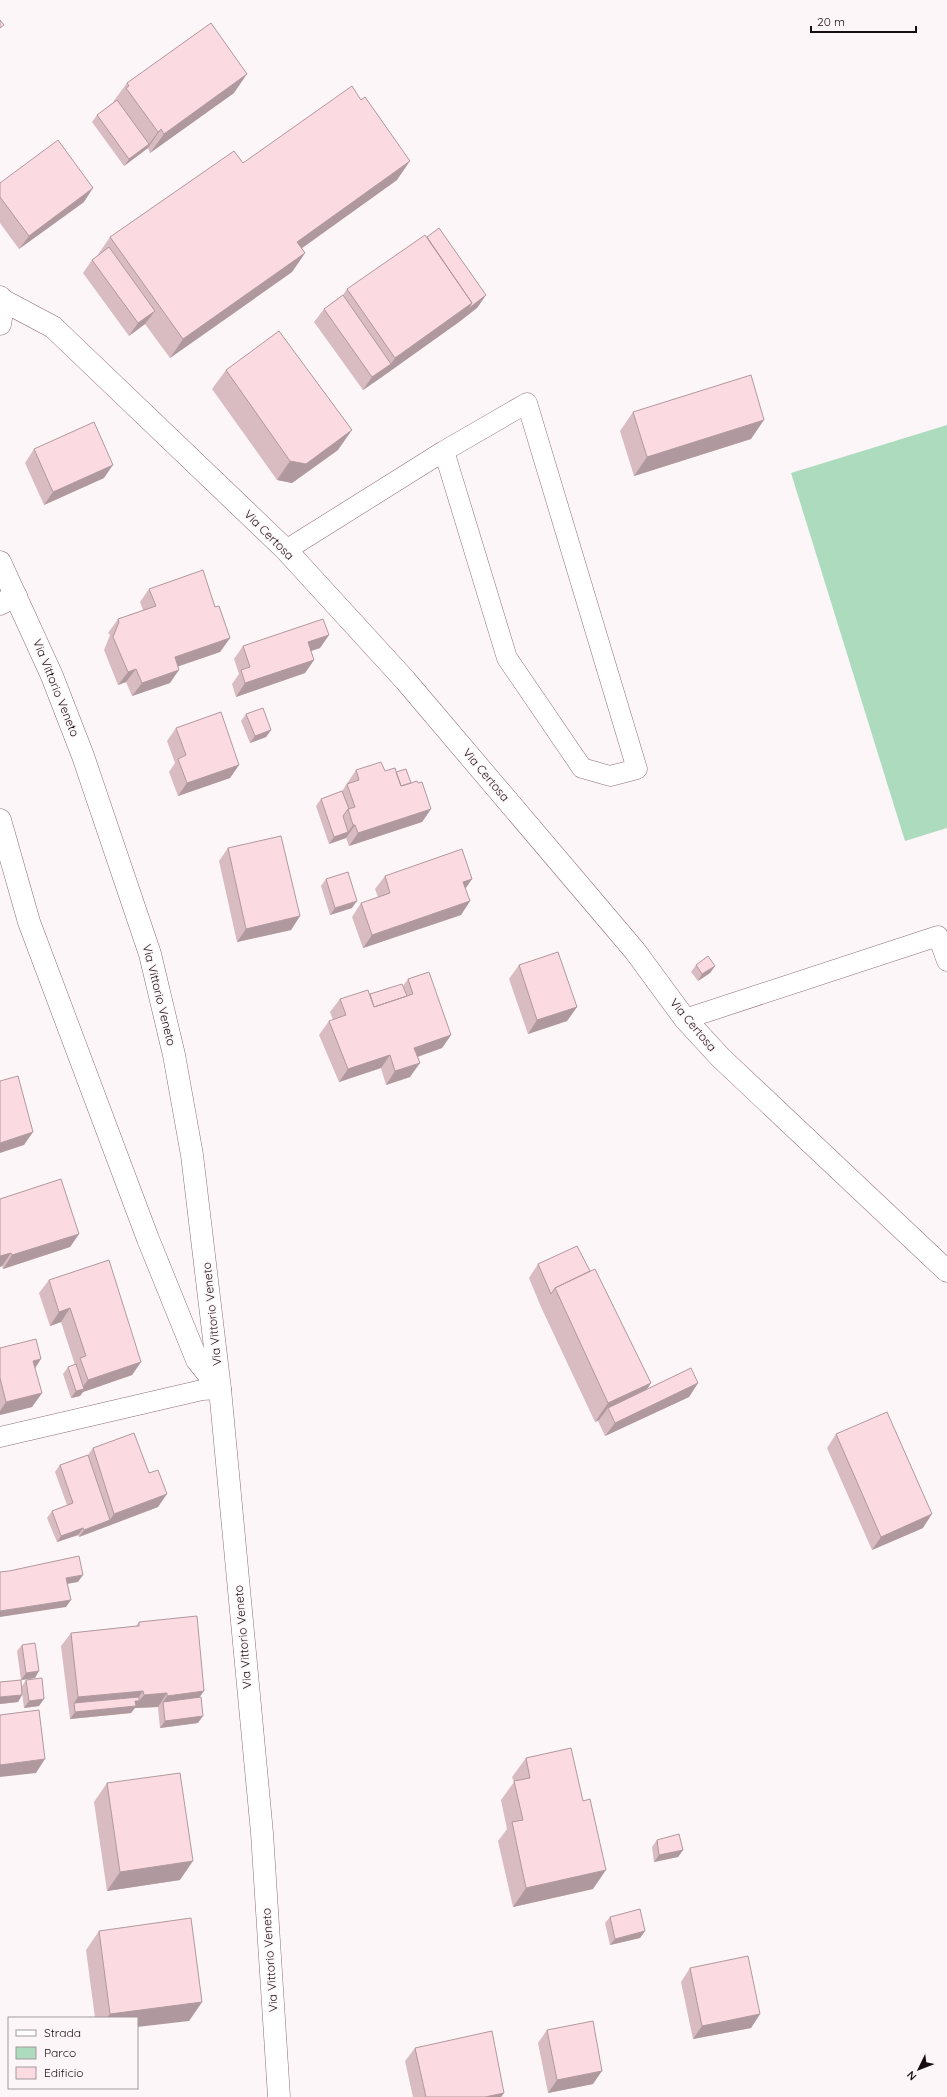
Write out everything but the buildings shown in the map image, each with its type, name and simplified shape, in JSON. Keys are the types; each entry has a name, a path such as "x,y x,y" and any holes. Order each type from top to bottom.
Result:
{"street":[{"path":"0,324 2,300"},
{"name":"Via Certosa","path":"2,300 53,327 286,550 405,680 635,951 685,1019 721,1058 947,1271"},
{"name":"Via Vittorio Veneto","path":"0,562 8,600 52,676 83,756 150,954 174,1055 192,1155 220,1389 262,1834 279,2097"},
{"path":"0,820 29,922 150,1246 197,1360 220,1389"}],"lane":[{"path":"286,550 444,451 526,403 637,769 610,776 582,768 507,658 444,451"},
{"path":"685,1019 942,935 947,961"},
{"path":"0,1437 202,1390 220,1389"}],"green space":[{"path":"947,425 947,828 905,841 791,473"}]}
